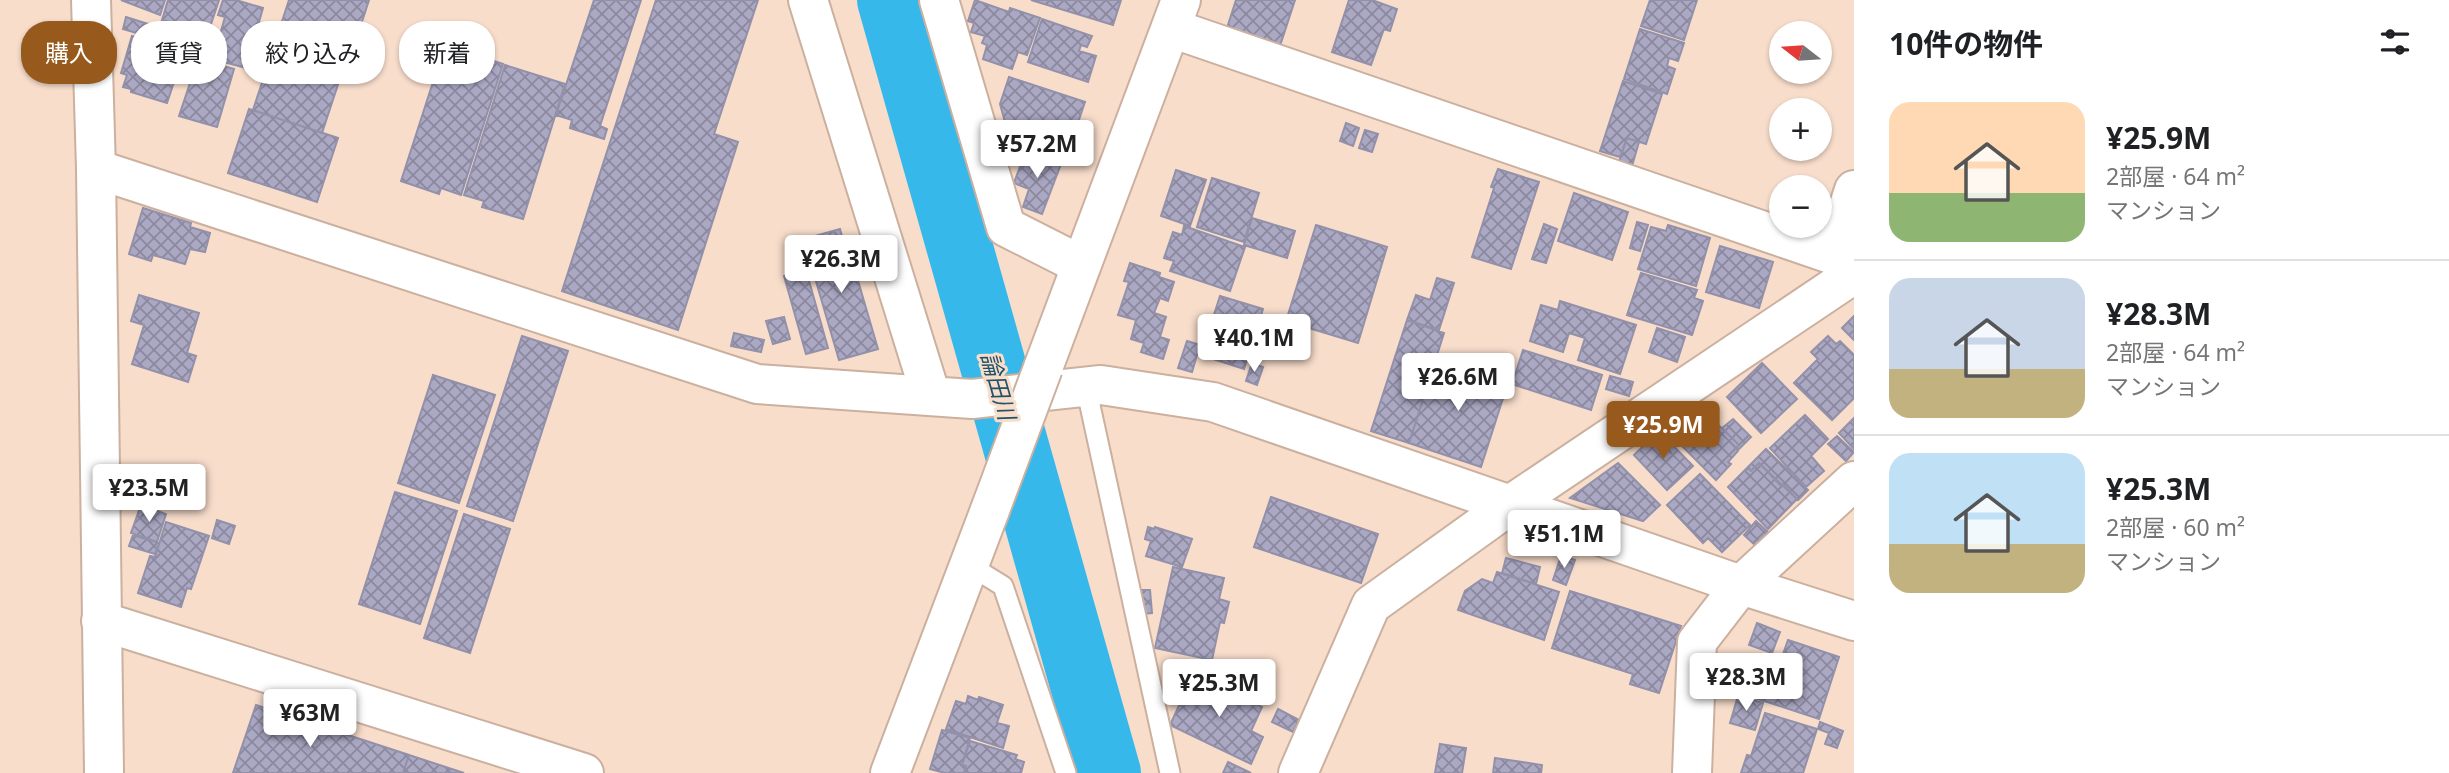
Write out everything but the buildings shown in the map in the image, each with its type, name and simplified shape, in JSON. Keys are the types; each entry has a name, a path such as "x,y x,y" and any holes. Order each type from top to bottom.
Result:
{"street":[{"path":"91,0 96,169 103,773"},
{"path":"808,0 931,396"},
{"path":"939,0 1006,227 1081,265"},
{"path":"890,773 1176,14 1847,264"},
{"path":"96,169 757,384 972,399 1101,386 1213,402 1741,585 1854,621"},
{"path":"1298,773 1371,605 1847,264 1854,190"},
{"path":"1692,773 1697,642 1741,585 1854,481"},
{"path":"101,621 584,773"}],"lane":[{"path":"1086,387 1170,773"},
{"path":"969,565 1003,586 1066,773"}],"waterway":[{"name":"論田川","path":"890,0 1108,773"}]}
